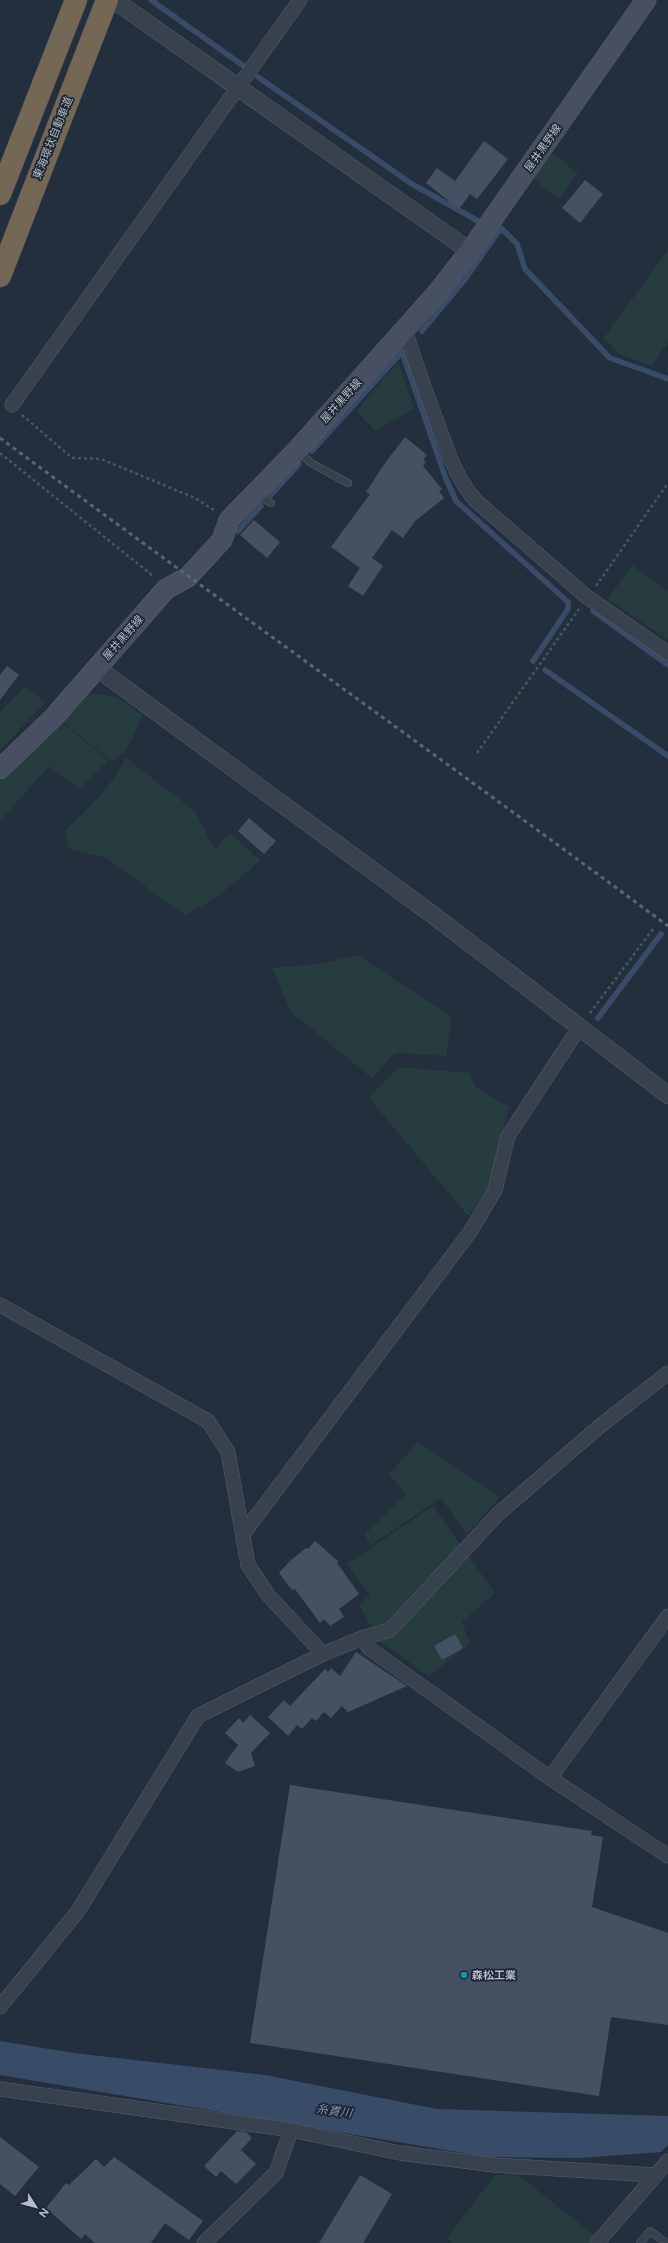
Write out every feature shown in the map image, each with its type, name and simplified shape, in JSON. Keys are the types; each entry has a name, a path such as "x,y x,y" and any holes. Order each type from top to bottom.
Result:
{"highway":[{"path":"0,194 76,0"},
{"name":"東海環状自動車道","path":"0,276 107,0"}],"main road":[{"name":"屋井黒野線","path":"0,769 54,717 166,589 188,576 222,540 230,520 263,498 297,450 405,330 470,251 646,0"}],"street":[{"path":"114,0 470,251"},
{"path":"12,405 239,89 300,0"},
{"path":"405,330 422,383 454,467 463,486 476,501 587,597 668,653"},
{"path":"97,668 433,915 668,1095"},
{"path":"242,1534 470,1232 495,1190 508,1136 579,1028"},
{"path":"0,1305 208,1421 228,1452 248,1565 268,1595 323,1654"},
{"path":"0,2007 78,1911 198,1716 323,1654 362,1638 390,1630 498,1514 600,1426 668,1373"},
{"path":"550,1778 668,1616"},
{"path":"362,1638 370,1649 550,1778 668,1856"},
{"path":"0,2089 291,2130 400,2153 494,2165 655,2175"},
{"path":"204,2243 276,2173 291,2130"},
{"path":"597,2243 668,2161"}],"lane":[{"path":"297,450 311,463 348,483"},
{"path":"640,2243 650,2231 666,2243"}],"path":[{"path":"12,405 72,458 101,459 134,471 195,498 230,520"},
{"path":"0,453 145,569 166,589"},
{"path":"477,753 668,483"},
{"path":"579,1028 653,929"}],"green space":[{"path":"552,153 578,173 559,199 533,179"},
{"path":"668,250 668,342 651,366 621,355 603,339"},
{"path":"398,362 414,408 376,431 356,411"},
{"path":"632,565 668,592 668,640 608,599"},
{"path":"26,686 45,703 0,750 0,712"},
{"path":"90,694 106,695 118,699 142,715 127,748 111,761 60,719 81,698"},
{"path":"59,720 108,760 79,789 49,766 0,821 0,783"},
{"path":"126,758 195,811 215,850 230,833 260,860 243,876 206,904 185,915 106,858 69,849 65,831 106,788"},
{"path":"357,955 452,1017 446,1056 395,1053 372,1078 291,1012 272,968 319,964"},
{"path":"399,1067 469,1073 476,1087 509,1107 489,1186 468,1216 369,1098"},
{"path":"418,1442 500,1497 467,1534 441,1498 370,1546 365,1534 406,1494 389,1474"},
{"path":"433,1506 495,1593 462,1622 470,1643 429,1676 380,1642 359,1605 370,1595 347,1564"},
{"path":"517,2174 595,2236 589,2243 452,2243 446,2239 495,2175"}],"water":[{"name":"糸貫川","path":"0,2041 74,2053 265,2075 437,2109 668,2116 668,2145 661,2152 580,2158 487,2157 0,2075"}],"building":[{"path":"484,141 508,159 477,199 470,194 459,209 426,183 437,168 455,181"},
{"path":"585,180 603,194 580,223 562,208"},
{"path":"405,437 427,455 423,460 426,462 423,466 442,489 439,491 444,498 415,521 403,538 392,530 372,558 383,566 363,596 348,586 360,568 331,547 370,494 366,492 385,463"},
{"path":"254,520 280,542 267,558 240,535"},
{"path":"7,666 19,675 0,700 0,675"},
{"path":"249,818 276,841 264,854 238,831"},
{"path":"315,1541 338,1561 337,1563 359,1594 339,1609 344,1617 330,1626 324,1619 320,1623 295,1589 292,1590 279,1573 291,1560 306,1548 308,1549"},
{"path":"455,1634 463,1648 442,1660 434,1646"},
{"path":"356,1652 407,1686 348,1712 342,1706 331,1718 324,1712 316,1721 312,1718 302,1729 297,1725 288,1736 268,1717 284,1700 290,1706 325,1669 328,1672 331,1668 340,1676"},
{"path":"250,1715 270,1733 251,1753 255,1766 238,1772 225,1763 238,1745 225,1733 239,1718 243,1723"},
{"name":"森松工業","path":"290,1785 592,1831 591,1835 603,1837 592,1907 668,1933 668,2025 611,2017 599,2096 250,2043"},
{"path":"237,2131 246,2132 252,2138 241,2150 256,2164 236,2184 221,2171 216,2177 204,2166"},
{"path":"0,2137 39,2167 15,2196 0,2184"},
{"path":"114,2157 203,2221 189,2240 165,2223 151,2243 95,2243 85,2234 81,2239 46,2208 66,2183 69,2185 96,2159 104,2167"},
{"path":"360,2175 392,2194 363,2243 319,2243"}],"waterway":[{"path":"151,0 245,67"},
{"path":"258,77 412,184 478,221"},
{"path":"422,331 466,278 501,228 517,244 525,269 610,358 668,379"},
{"path":"312,451 402,352 446,479 456,501 568,602 568,609 533,661"},
{"path":"271,495 299,464"},
{"path":"238,531 261,506"},
{"path":"593,611 668,665"},
{"path":"545,670 668,756"},
{"path":"598,1018 661,934"}],"railway":[{"path":"0,438 668,926"}],"place":[{"name":"森松工業","path":"464,1975"}]}
